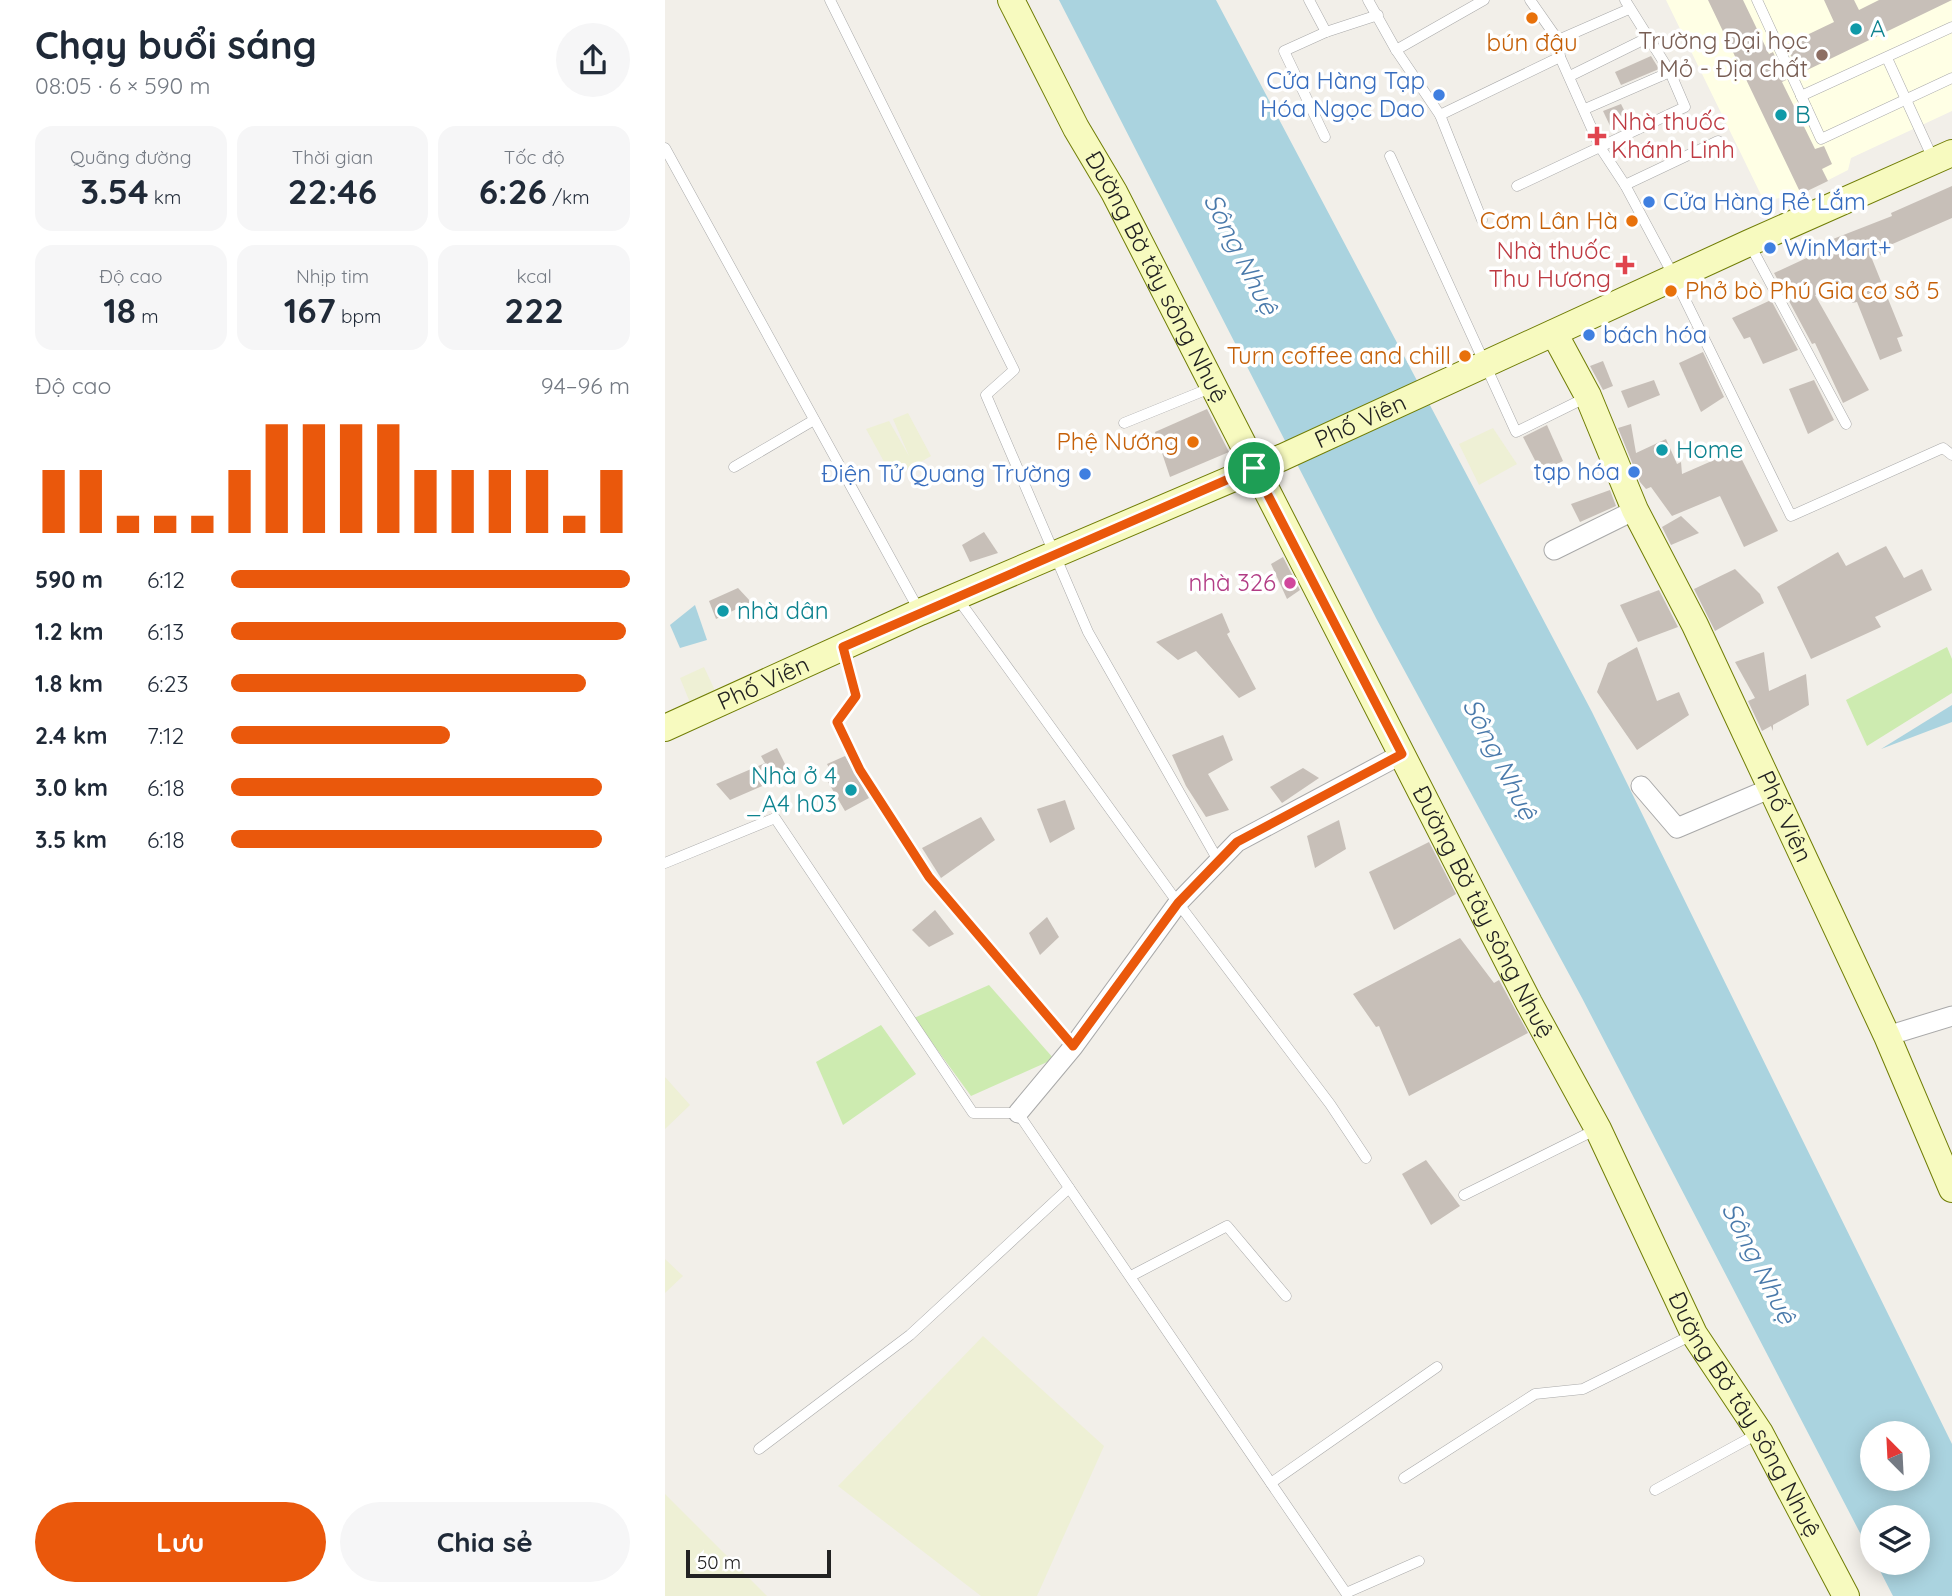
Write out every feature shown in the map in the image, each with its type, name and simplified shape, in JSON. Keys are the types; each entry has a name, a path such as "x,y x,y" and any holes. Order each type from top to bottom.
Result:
{"street":[{"name":"Đường Bờ tây sông Nhuệ","path":"1011,0 1598,1129 1694,1334 1760,1433 1846,1596"},
{"name":"Phố Viên","path":"665,728 920,612 1283,457 1943,157"},
{"name":"Phố Viên","path":"1555,333 1588,396 1635,510 1695,625 1769,789 1887,1036 1952,1189"},
{"path":"1554,550 1635,510"},
{"path":"1018,1114 1073,1046 1178,903 1237,842 1402,754"},
{"path":"1641,786 1677,828 1769,789"},
{"path":"1887,1036 1952,1016"}],"lane":[{"path":"830,0 1014,370 986,395 1053,555 1088,632 1219,862"},
{"path":"1309,0 1326,32"},
{"path":"1368,0 1396,50 1440,115 1482,220"},
{"path":"1396,50 1484,0"},
{"path":"1530,0 1558,40 1560,57 1600,147 1625,185 1674,279 1791,516 1943,448 1952,455"},
{"path":"1757,0 1821,139 1952,78"},
{"path":"1517,187 1685,107 1670,72 1627,4 1558,40"},
{"path":"1325,137 1283,51 1326,32 1378,15"},
{"path":"1801,96 1951,29"},
{"path":"1570,76 1647,38"},
{"path":"1440,115 1560,57"},
{"path":"1887,58 1907,99 1943,157"},
{"path":"1585,110 1670,72"},
{"path":"1625,185 1718,141"},
{"path":"665,148 920,612"},
{"path":"1390,156 1516,432 1588,396"},
{"path":"1749,243 1846,424"},
{"path":"1124,423 1213,387"},
{"path":"734,467 814,420"},
{"path":"956,597 1178,903 1330,1104 1366,1158"},
{"path":"843,647 856,696 837,722 860,770 929,877 1073,1046"},
{"path":"665,863 775,818 973,1113 1018,1114 1346,1593 1419,1561"},
{"path":"1464,1195 1598,1129"},
{"path":"759,1449 911,1335 1069,1188"},
{"path":"1131,1276 1227,1226 1286,1296"},
{"path":"1404,1478 1535,1394 1583,1389 1694,1334"},
{"path":"1271,1483 1437,1367"},
{"path":"1655,1490 1760,1433"}],"shaded area":[{"name":"Trường Đại học Mỏ - Địa chất","path":"1666,0 1952,0 1952,111 1851,158 1848,170 1801,194 1764,201"},
{"path":"908,413 931,456 893,478 866,429 889,421 909,456 893,419"},
{"path":"1493,428 1517,464 1479,485 1459,444"},
{"path":"704,667 717,695 691,705 680,678"},
{"path":"665,1077 690,1105 665,1129"},
{"path":"665,1259 683,1276 665,1293"},
{"path":"983,1336 1104,1446 1037,1596 981,1596 838,1486"},
{"path":"665,1494 767,1596 665,1596"}],"green space":[{"path":"1947,647 1952,659 1952,693 1867,746 1846,700"},
{"path":"989,985 1054,1059 971,1096 914,1018"},
{"path":"881,1025 916,1074 843,1125 816,1062"}],"water":[{"name":"Sông Nhuệ","path":"1059,0 1216,0 1592,712 1952,1444 1952,1596 1893,1596 1882,1575 1930,1575 1930,1505 1860,1505 1860,1533 1582,998 1377,620"},
{"path":"695,605 707,640 680,648 670,625"},
{"path":"1952,705 1952,722 1881,749"}],"building":[{"name":"B","path":"1708,0 1743,0 1769,54 1773,52 1786,80 1782,82 1815,149 1824,146 1832,164 1822,169 1828,181 1801,194"},
{"name":"A","path":"1824,0 1854,0 1859,10 1879,0 1952,0 1799,74 1786,45 1834,22"},
{"path":"1651,56 1659,69 1621,85 1615,72"},
{"path":"1621,104 1629,120 1612,130 1603,111"},
{"path":"1952,186 1952,218 1881,249 1883,254 1872,259 1903,336 1897,338 1902,351 1880,360 1857,302 1852,303 1845,283 1815,295 1869,390 1843,403 1815,343 1812,344 1774,273 1813,255 1810,248 1892,216 1891,213"},
{"path":"1771,300 1798,350 1763,364 1750,337 1744,339 1732,318"},
{"path":"1703,352 1724,397 1701,412 1679,363"},
{"path":"1603,361 1613,386 1603,390 1590,366"},
{"path":"1654,380 1660,395 1628,408 1621,391"},
{"path":"1814,380 1834,420 1808,434 1789,389"},
{"name":"Phệ Nướng","path":"1207,409 1229,452 1170,477 1155,432"},
{"path":"1631,424 1636,453 1666,439 1677,464 1681,462 1682,474 1737,450 1778,531 1744,547 1720,496 1672,516 1651,487 1646,489 1640,482 1618,428"},
{"path":"1547,425 1563,461 1541,472 1523,437"},
{"path":"1610,490 1616,506 1580,522 1571,504"},
{"path":"1681,516 1699,533 1671,545 1662,527"},
{"path":"984,532 998,553 970,562 962,545"},
{"path":"1886,546 1904,578 1922,569 1932,590 1875,617 1881,627 1811,659 1777,587 1838,552 1846,566"},
{"path":"1283,557 1300,590 1287,599 1271,564"},
{"path":"1735,569 1760,594 1764,603 1715,631 1694,589"},
{"name":"nhà dân","path":"738,588 751,602 716,619 709,601"},
{"path":"1659,590 1678,627 1638,642 1620,605"},
{"path":"1222,613 1230,632 1227,634 1256,689 1239,698 1196,651 1178,660 1156,642"},
{"path":"1637,647 1657,701 1679,692 1689,715 1637,750 1597,692 1608,663"},
{"path":"1764,652 1769,691 1806,674 1809,705 1773,725 1773,731 1771,726 1762,731 1748,701 1755,698 1735,662"},
{"path":"1223,735 1233,760 1208,774 1229,810 1206,817 1186,786 1172,755"},
{"path":"777,748 790,774 730,800 716,784 765,763 761,756"},
{"name":"Nhà ở 4 _A4 h03","path":"845,756 869,798 845,811 828,782 835,779 827,764"},
{"path":"1303,768 1319,778 1282,803 1270,787"},
{"path":"1065,800 1075,829 1050,843 1037,809"},
{"path":"981,817 995,840 941,878 922,848"},
{"path":"1339,820 1346,849 1315,868 1307,836"},
{"path":"1429,842 1456,894 1394,930 1369,872"},
{"path":"935,910 954,934 929,947 912,930"},
{"path":"1047,917 1059,937 1040,955 1029,933"},
{"path":"1460,938 1494,983 1499,980 1528,1033 1409,1096 1379,1026 1376,1027 1353,994"},
{"path":"1426,1160 1460,1206 1431,1225 1402,1174"}],"place":[{"name":"bún đậu","path":"1532,18"},
{"name":"A","path":"1856,29"},
{"name":"Trường Đại học Mỏ - Địa chất","path":"1822,55"},
{"name":"Cửa Hàng Tạp Hóa Ngọc Dao","path":"1439,95"},
{"name":"B","path":"1781,115"},
{"name":"Nhà thuốc Khánh Linh","path":"1597,136"},
{"name":"Cửa Hàng Rẻ Lắm","path":"1649,202"},
{"name":"Cơm Lân Hà","path":"1632,221"},
{"name":"WinMart+","path":"1770,248"},
{"name":"Nhà thuốc Thu Hương","path":"1625,265"},
{"name":"Phở bò Phú Gia cơ sở 5","path":"1671,291"},
{"name":"bách hóa","path":"1589,335"},
{"name":"Turn coffee and chill","path":"1465,356"},
{"name":"Phệ Nướng","path":"1193,442"},
{"name":"Home","path":"1662,450"},
{"name":"tạp hóa","path":"1634,472"},
{"name":"Điện Tử Quang Trường","path":"1085,474"},
{"name":"nhà 326","path":"1290,583"},
{"name":"nhà dân","path":"723,611"},
{"name":"Nhà ở 4 _A4 h03","path":"851,790"}],"route":[{"path":"1254,468 1402,754 1237,842 1178,903 1073,1046 929,877 860,770 837,722 856,696 843,647 1254,468"}]}
